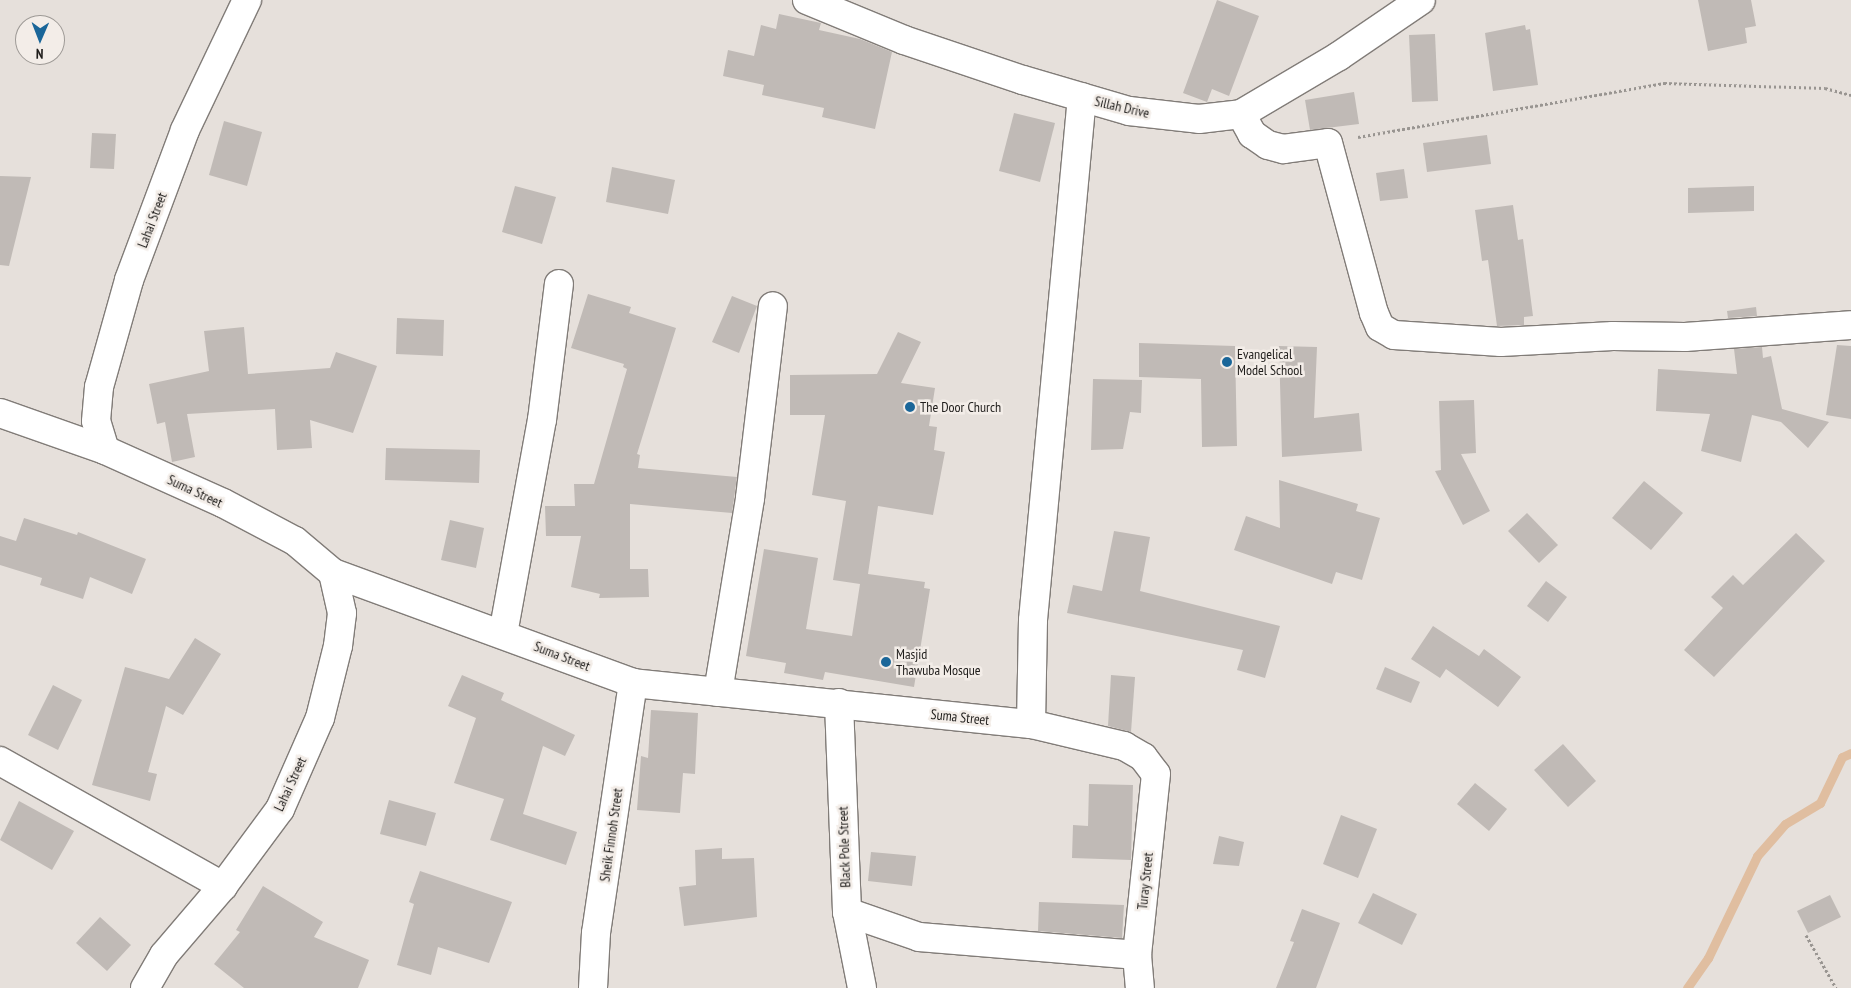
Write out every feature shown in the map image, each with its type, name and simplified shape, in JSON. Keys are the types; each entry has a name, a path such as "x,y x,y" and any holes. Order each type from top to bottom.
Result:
{"street":[{"name":"Lahai Street","path":"105,450 96,422 99,387 129,280 185,130 247,0"},
{"name":"Sillah Drive","path":"806,0 904,40 1082,97 1129,111 1199,120 1241,114 1339,56 1421,0"},
{"path":"1030,724 1033,620 1082,97"},
{"path":"1241,114 1252,134 1268,145 1282,149 1328,143 1374,313 1380,327 1394,335 1501,342 1613,336 1685,337 1851,325"},
{"path":"503,634 542,420 559,284"},
{"path":"718,692 750,498 773,306"},
{"name":"Suma Street","path":"0,414 105,450 223,503 295,541 333,573 633,683 1030,724 1124,746 1143,758 1156,774"},
{"name":"Lahai Street","path":"145,988 164,955 223,886 280,809 320,718 338,646 342,613 333,573"},
{"name":"Sheik Finnoh Street","path":"593,988 596,933 633,683"},
{"name":"Black Pole Street","path":"839,704 847,912 862,988"},
{"path":"0,762 223,886"},
{"name":"Turay Street","path":"1140,988 1137,955 1156,774"},
{"path":"847,912 919,937 1033,949 1137,955"}],"path":[{"path":"1328,143 1664,83 1825,88 1851,95"},
{"path":"1806,935 1836,988"}],"building":[{"path":"1217,0 1259,16 1229,96 1212,89 1207,102 1183,93"},
{"path":"1698,0 1751,0 1756,26 1745,28 1747,43 1708,51"},
{"path":"779,14 821,23 819,30 860,39 892,52 875,129 822,117 824,108 762,95 764,85 723,76 728,50 754,56 761,25 776,29"},
{"path":"1525,25 1526,30 1530,29 1538,85 1493,91 1485,33"},
{"path":"1435,34 1438,101 1412,102 1409,35"},
{"path":"1354,92 1359,124 1310,130 1305,100"},
{"path":"1014,113 1055,123 1040,182 999,171"},
{"path":"224,121 262,132 247,186 209,175"},
{"path":"92,133 116,134 114,169 90,168"},
{"path":"1487,135 1491,164 1427,172 1423,143"},
{"path":"612,167 675,180 668,214 606,202"},
{"path":"1404,169 1408,198 1380,201 1376,173"},
{"path":"0,176 31,177 9,266 0,265"},
{"path":"515,186 556,197 542,244 502,232"},
{"path":"1754,186 1754,211 1688,213 1688,188"},
{"path":"1513,205 1518,240 1523,239 1533,316 1524,317 1524,325 1497,326 1488,260 1482,261 1475,210"},
{"path":"588,294 631,307 629,313 676,328 637,454 640,455 638,468 737,477 732,513 630,504 630,569 648,569 649,597 599,598 600,594 571,587 581,536 546,536 545,506 575,506 574,484 594,484 627,369 623,367 624,364 571,348"},
{"path":"732,296 757,306 739,353 712,342"},
{"path":"1756,307 1757,316 1728,318 1727,311"},
{"path":"397,318 444,320 443,356 396,354"},
{"path":"244,327 248,374 330,368 336,352 377,366 353,433 310,420 312,448 277,450 275,409 187,414 195,457 172,462 165,422 157,424 149,384 209,371 204,331"},
{"path":"898,332 921,342 901,383 935,388 929,426 937,427 934,450 945,452 933,515 878,506 868,574 925,582 924,588 930,589 914,687 825,672 823,680 784,673 786,663 746,656 764,549 818,558 806,629 852,636 860,584 833,580 846,501 812,495 825,415 790,415 790,375 877,374"},
{"path":"1139,343 1235,346 1237,446 1202,447 1201,379 1139,377"},
{"path":"1837,345 1851,346 1851,419 1826,415"},
{"path":"1279,346 1317,347 1314,418 1359,413 1362,451 1282,457"},
{"path":"1762,347 1763,358 1771,356 1782,409 1829,422 1808,448 1781,422 1752,415 1741,462 1701,451 1710,414 1656,411 1658,369 1737,374 1734,349"},
{"path":"1093,379 1142,380 1141,413 1130,412 1123,449 1091,450"},
{"path":"1474,400 1476,453 1461,454 1490,511 1463,525 1435,471 1441,470 1439,401"},
{"path":"386,448 480,450 479,483 385,480"},
{"path":"1279,480 1358,504 1356,511 1380,518 1362,580 1336,572 1332,584 1234,550 1246,516 1280,528"},
{"path":"1644,481 1683,513 1651,550 1612,518"},
{"path":"1527,513 1558,545 1539,563 1508,531"},
{"path":"24,518 77,535 78,532 146,559 132,594 90,577 83,599 40,585 42,578 0,565 0,536 16,541"},
{"path":"450,520 484,528 476,568 441,560"},
{"path":"1114,531 1150,537 1140,591 1280,626 1265,678 1237,670 1243,650 1067,613 1073,585 1102,591"},
{"path":"1796,533 1825,561 1714,677 1684,650 1723,608 1711,597 1733,575 1743,585"},
{"path":"1546,581 1567,597 1548,622 1527,606"},
{"path":"1433,626 1479,656 1484,649 1521,677 1498,707 1446,669 1440,678 1411,659"},
{"path":"195,638 221,654 183,715 166,706 148,772 157,774 150,801 92,785 125,667 169,679"},
{"path":"1385,667 1420,682 1411,703 1376,689"},
{"path":"462,675 504,693 501,700 575,735 565,756 543,746 523,814 577,832 566,865 490,840 504,799 454,783 476,718 448,706"},
{"path":"1111,675 1135,677 1131,732 1108,726"},
{"path":"53,685 82,700 58,750 28,735"},
{"path":"651,710 698,713 695,774 683,773 680,813 637,810 641,756 648,758"},
{"path":"1563,744 1596,781 1568,807 1534,770"},
{"path":"1475,783 1507,809 1489,831 1457,804"},
{"path":"1089,784 1133,785 1131,860 1072,858 1073,825 1088,826"},
{"path":"389,800 436,813 426,846 380,834"},
{"path":"19,801 74,831 52,870 0,840"},
{"path":"1341,815 1377,829 1358,878 1323,864"},
{"path":"1219,836 1244,842 1239,866 1213,864"},
{"path":"722,848 722,859 754,858 757,917 684,926 679,887 696,885 695,850"},
{"path":"871,852 916,856 912,886 868,881"},
{"path":"420,871 512,902 489,963 438,947 431,975 397,965 414,904 409,902"},
{"path":"263,886 323,922 314,937 369,960 358,988 244,988 214,964 240,932 236,930"},
{"path":"1373,893 1417,914 1402,945 1358,923"},
{"path":"1830,895 1841,917 1808,933 1797,911"},
{"path":"1039,902 1124,905 1122,938 1038,931"},
{"path":"1302,909 1340,923 1316,988 1276,988 1294,942 1290,941"},
{"path":"100,917 131,945 107,971 76,943"}],"waterway":[{"path":"1687,988 1708,958 1757,856 1785,824 1820,803 1842,757 1851,753"}],"place":[{"name":"Evangelical Model School","path":"1227,362"},
{"name":"The Door Church","path":"910,407"},
{"name":"Masjid Thawuba Mosque","path":"886,662"}]}
